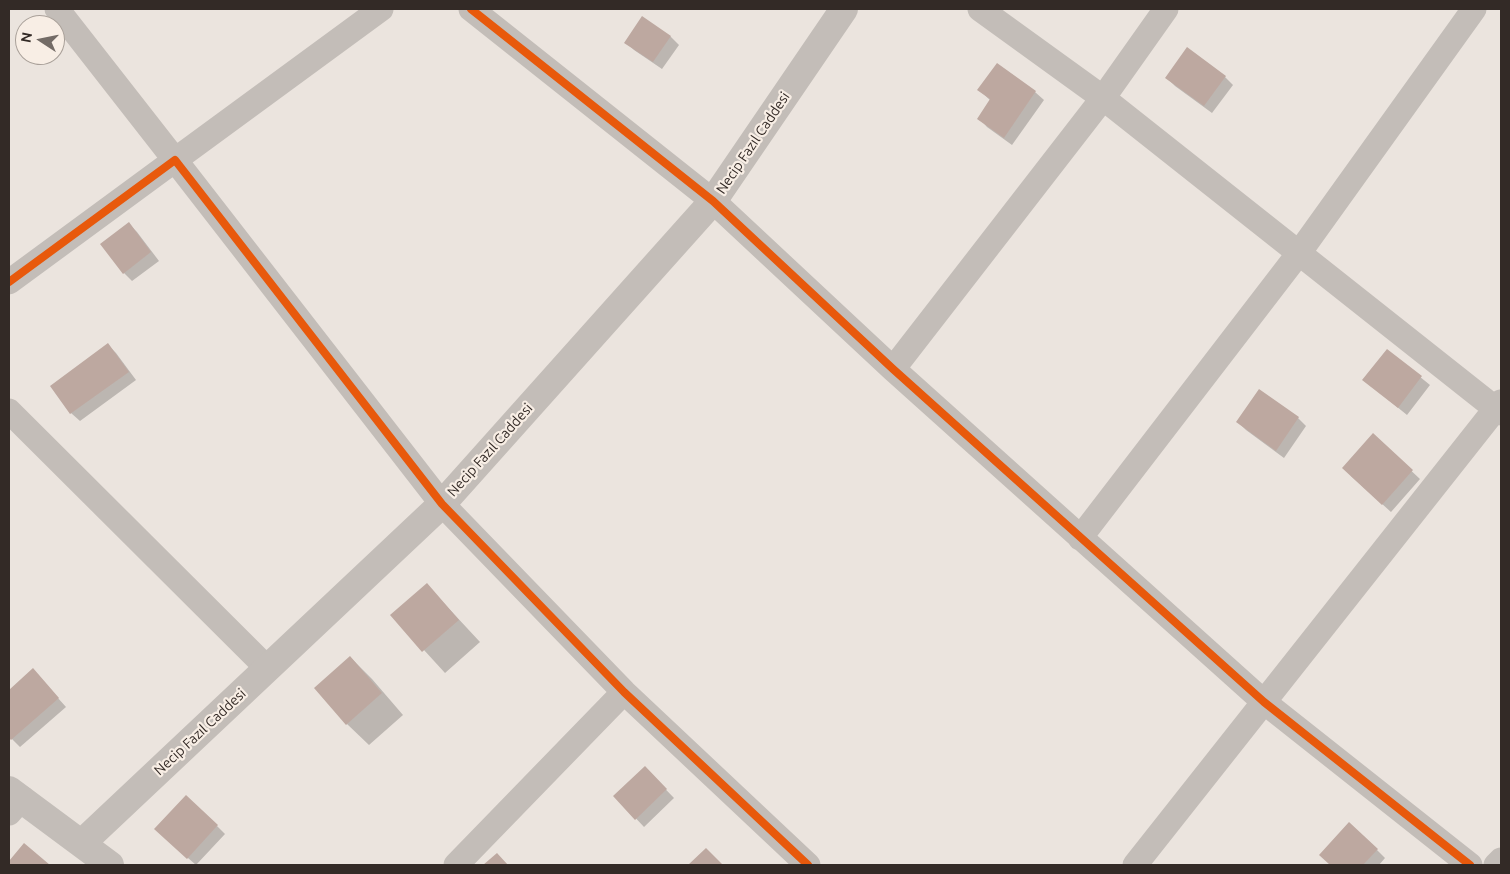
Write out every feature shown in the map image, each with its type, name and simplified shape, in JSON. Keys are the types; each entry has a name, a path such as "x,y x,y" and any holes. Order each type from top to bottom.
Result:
{"street":[{"path":"57,9 442,504 624,692 808,865"},
{"path":"9,282 382,9"},
{"path":"471,9 713,201 892,369 1264,702 1470,865"},
{"name":"Necip Fazıl Caddesi","path":"82,843 442,504 713,201 844,9"},
{"path":"980,9 1103,98 1499,408 1135,865"},
{"path":"892,369 1103,98 1166,9"},
{"path":"1080,538 1299,253 1474,9"},
{"path":"9,411 268,668"},
{"path":"456,865 624,692"},
{"path":"13,800 82,843 110,865"},
{"path":"1496,865 1501,860"}],"building":[{"path":"642,16 671,36 653,62 624,43"},
{"path":"1187,47 1226,76 1204,106 1165,78"},
{"path":"997,63 1036,91 1004,138 977,119 990,99 977,90"},
{"path":"129,222 151,252 123,274 100,244"},
{"path":"108,343 129,372 70,414 50,386"},
{"path":"1387,349 1422,376 1398,408 1362,380"},
{"path":"1259,389 1299,417 1276,451 1236,422"},
{"path":"1373,433 1413,470 1382,505 1342,468"},
{"path":"427,583 459,620 422,652 390,615"},
{"path":"350,656 382,693 346,725 314,688"},
{"path":"33,668 59,698 11,740 9,738 9,690"},
{"path":"645,766 667,789 635,820 613,796"},
{"path":"186,795 218,825 187,859 154,829"},
{"path":"1349,822 1378,849 1363,865 1330,865 1319,855"},
{"path":"24,843 50,865 9,865 9,861"},
{"path":"706,848 723,865 688,865"},
{"path":"497,853 508,865 483,865"}],"cycle path":[{"path":"471,9 713,201 893,369 1264,702 1470,865"},
{"path":"9,282 175,160 442,504 624,692 808,865"}]}
